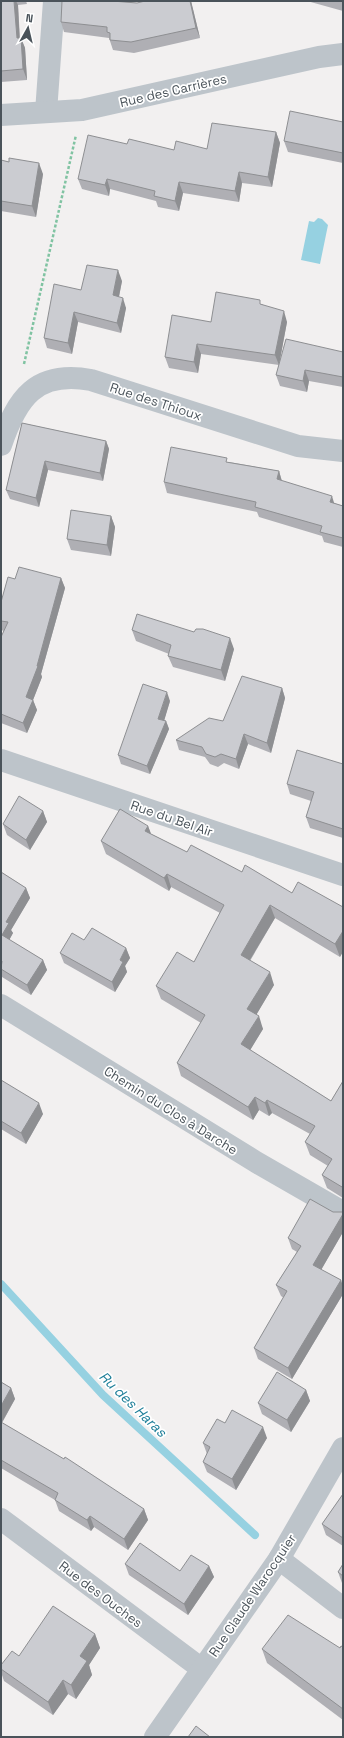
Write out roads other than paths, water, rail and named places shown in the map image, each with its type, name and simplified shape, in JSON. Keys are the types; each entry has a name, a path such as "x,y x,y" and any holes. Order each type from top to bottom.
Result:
{"street":[{"path":"46,112 54,1"},
{"name":"Rue des Carrières","path":"1,115 82,110 319,57 343,54"},
{"name":"Rue des Thioux","path":"1,445 9,420 18,404 34,389 47,381 77,377 91,380 298,446 343,451"},
{"name":"Rue du Bel Air","path":"1,760 343,875"},
{"name":"Chemin du Clos à Darche","path":"1,1004 256,1162 343,1212"},
{"name":"Rue Claude Warocquier","path":"155,1737 279,1559 343,1448"},
{"name":"Rue des Ouches","path":"1,1520 202,1669"},
{"path":"279,1559 343,1608"}],"water":[{"path":"318,218 322,219 328,225 320,264 301,260 309,221 314,222"}],"waterway":[{"name":"Ru des Haras","path":"1,1284 103,1395 255,1535"}]}
